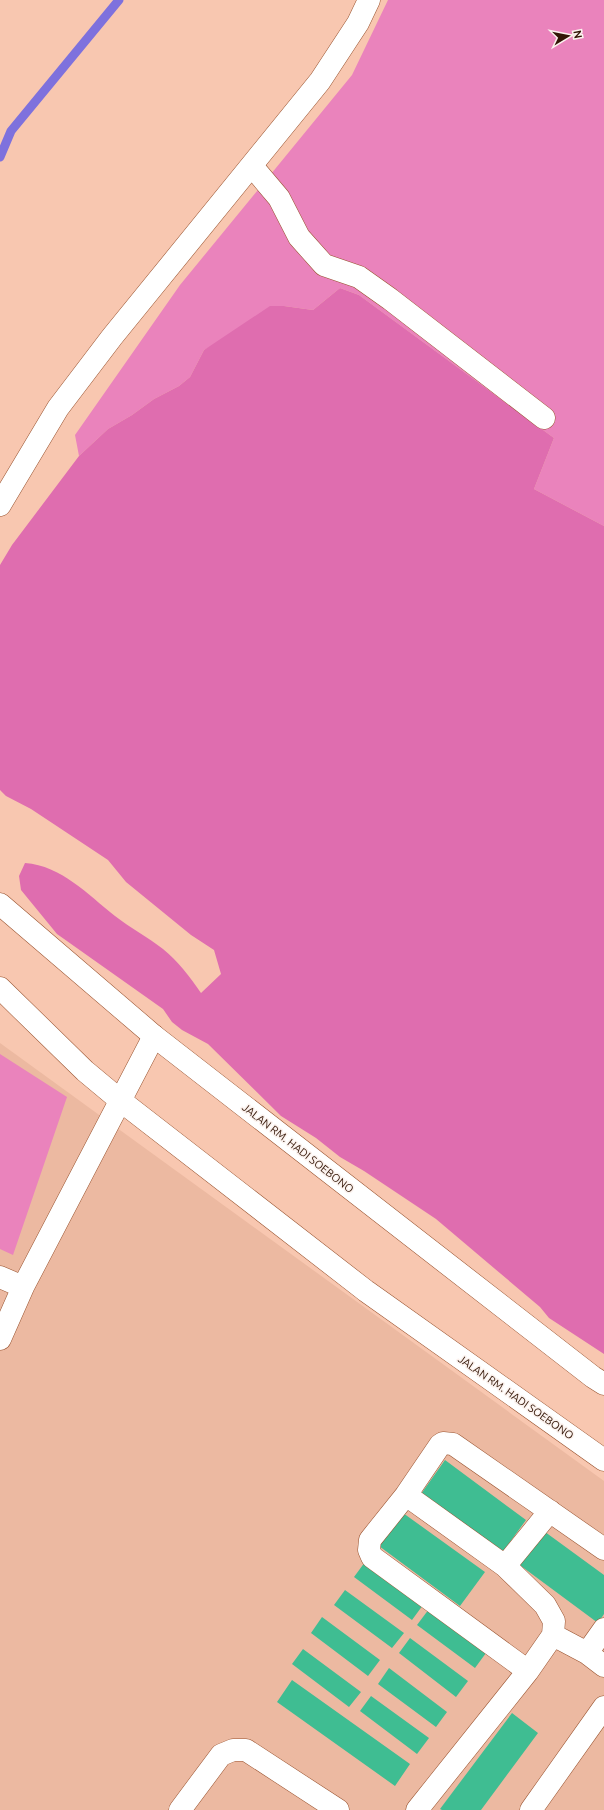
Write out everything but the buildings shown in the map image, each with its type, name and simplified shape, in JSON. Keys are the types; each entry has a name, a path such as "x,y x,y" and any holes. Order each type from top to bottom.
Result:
{"main road":[{"path":"0,505 58,408 112,337 320,81 358,23 369,0"},
{"path":"252,166 279,198 299,237 324,265 359,277 390,299 544,418"},
{"name":"JALAN RM. HADI SOEBONO","path":"0,904 154,1036 604,1384"},
{"name":"JALAN RM. HADI SOEBONO","path":"0,988 85,1071 121,1101 366,1291 604,1460"},
{"path":"0,1339 23,1287 154,1036"},
{"path":"0,1277 23,1287"},
{"path":"528,1671 372,1557 369,1550 370,1540 406,1495 440,1445 448,1443 453,1444 604,1549"},
{"path":"406,1495 505,1566 545,1604 554,1622 553,1635 528,1671 417,1810"},
{"path":"505,1566 550,1511"},
{"path":"553,1635 596,1660 604,1629"},
{"path":"531,1810 604,1707"},
{"path":"180,1810 221,1755 232,1750 246,1750 338,1810"}],"shaded area":[{"path":"388,0 604,0 604,526 534,489 554,438 359,295 340,288 313,310 284,306 204,350 190,377 179,386 154,399 132,415 108,429 79,456 75,435 180,285 352,75"},
{"path":"340,288 359,295 554,438 534,489 604,526 604,1354 549,1318 540,1307 436,1219 364,1171 340,1157 316,1138 281,1116 208,1044 182,1030 172,1022 163,1009 57,934 21,890 19,876 25,863 51,869 73,882 121,920 163,949 184,970 201,993 221,974 214,950 191,935 126,882 108,860 31,809 6,796 0,790 0,565 12,545 79,456 108,429 132,415 154,399 179,386 190,377 204,350 270,306 284,306 313,310"},
{"path":"0,1043 604,1481 604,1810 0,1810"},
{"path":"0,1054 67,1097 13,1255 0,1249"}],"waterway":[{"path":"0,157 11,131 119,0"}]}
